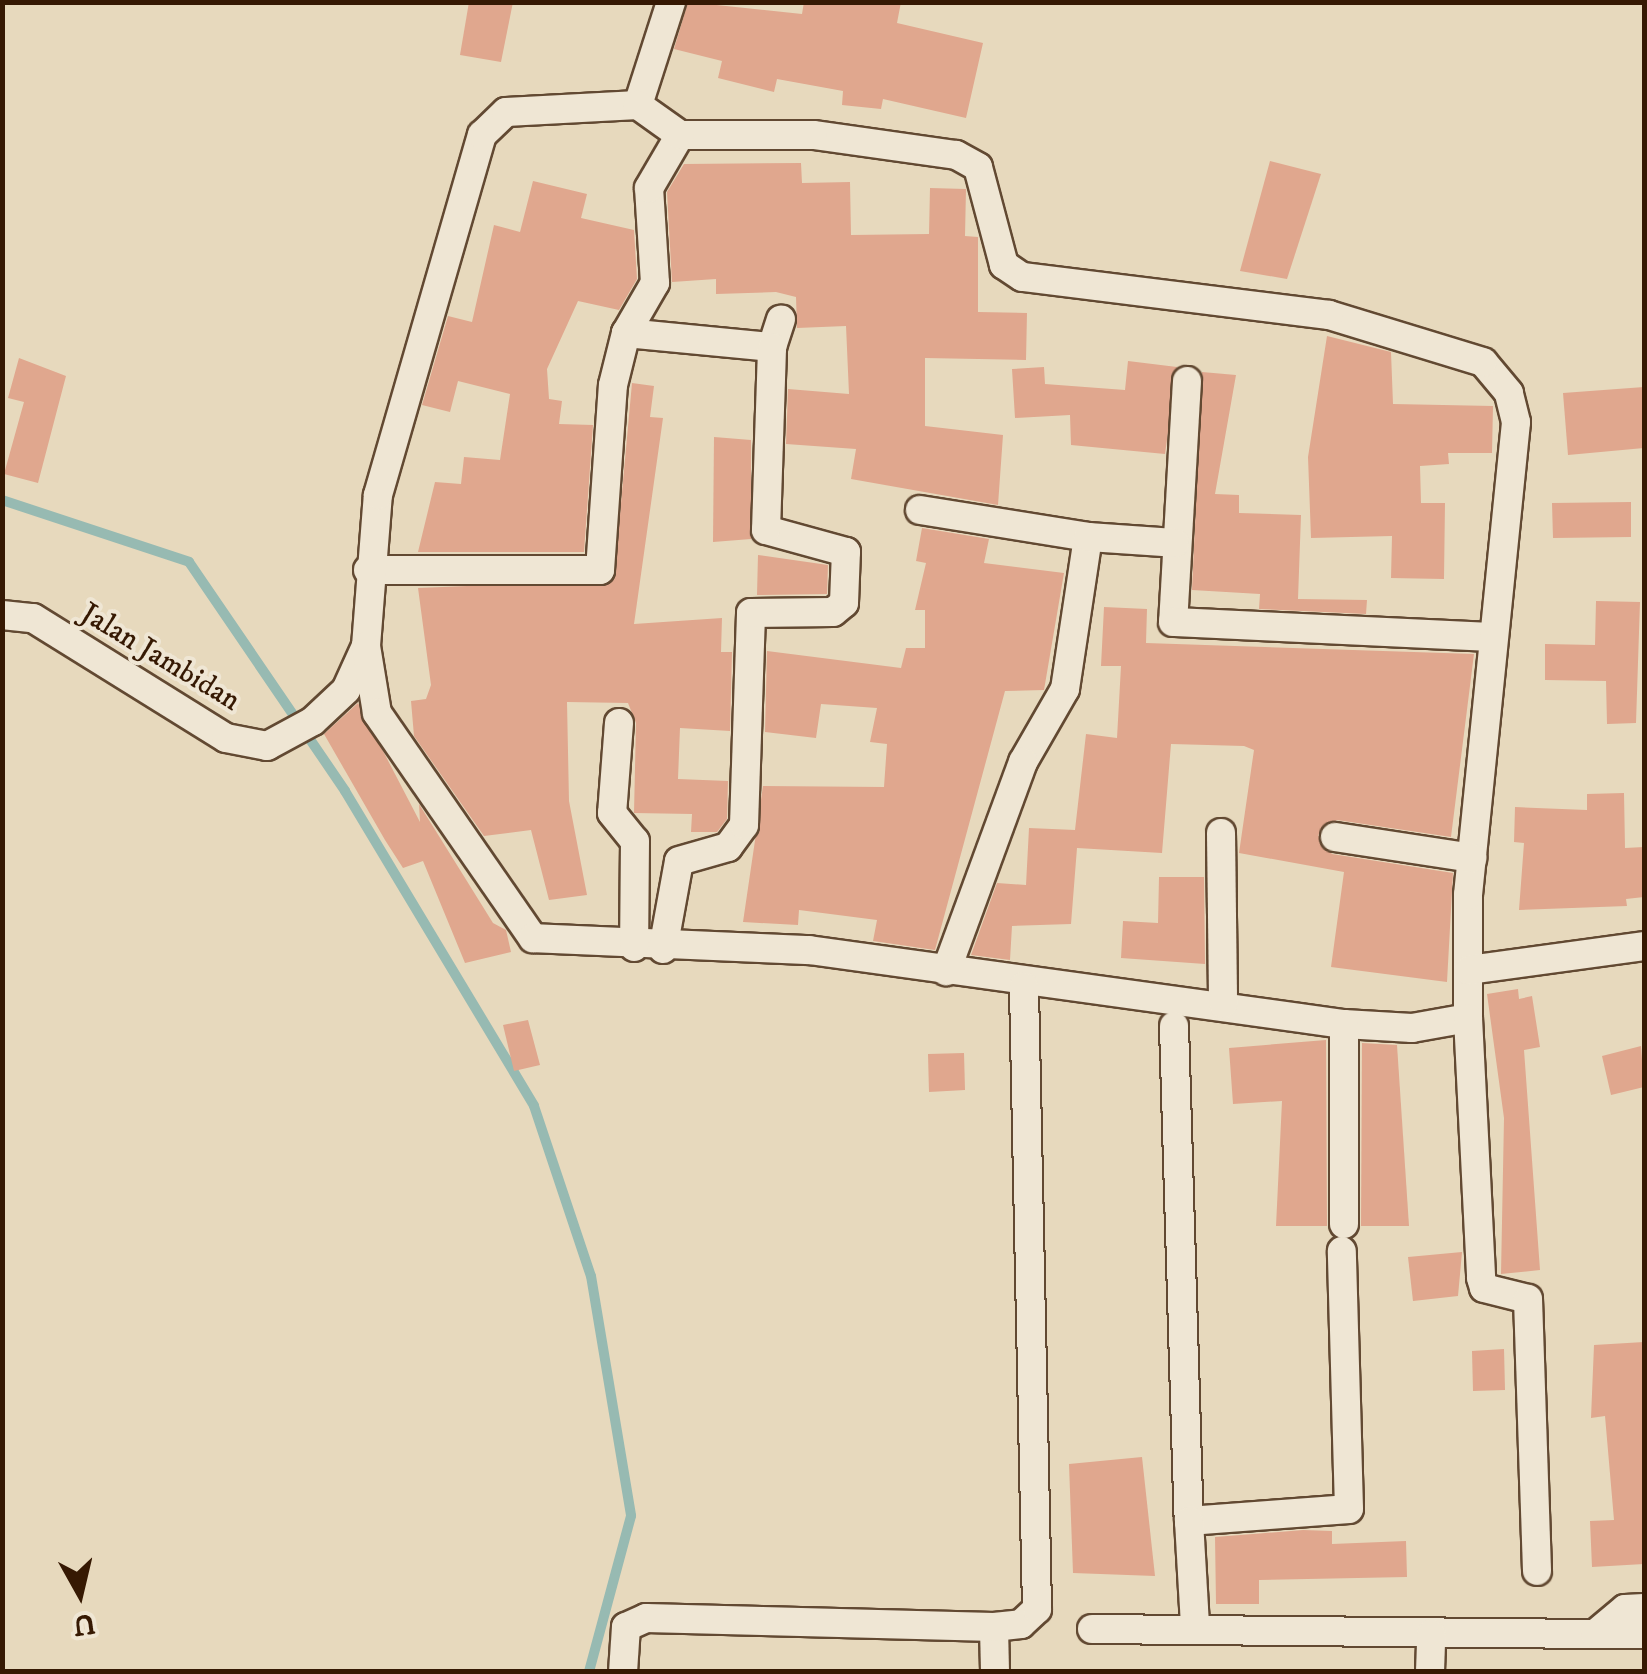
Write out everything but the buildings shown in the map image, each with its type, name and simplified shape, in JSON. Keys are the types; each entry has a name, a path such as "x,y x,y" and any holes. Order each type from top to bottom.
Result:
{"street":[{"path":"638,104 672,2"},
{"path":"1468,1018 1412,1028 1344,1024 1223,1004 1024,986 809,950 663,949 525,934 377,712 366,646 368,570 408,368 482,135 506,112 638,104 680,136 813,135 956,156 978,167 1004,265 1022,277 1329,315 1483,362 1509,394 1516,422 1488,637 1472,858 1468,1018 1481,1278 1484,1288 1528,1299 1536,1572"},
{"path":"368,570 600,570 612,385 626,334 654,283 648,188 680,136"},
{"path":"663,949 679,861 728,847 744,826 751,613 833,612 844,603 846,552 766,530 772,348 781,320"},
{"path":"626,334 772,348"},
{"path":"1187,381 1173,622 1488,637"},
{"path":"920,510 1088,537 1175,543"},
{"path":"946,971 1023,762 1065,689 1088,537"},
{"name":"Jalan Jambidan","path":"2,614 33,618 226,738 267,746 285,740 313,721 346,690 366,646"},
{"path":"619,723 612,813 635,842 634,947"},
{"path":"1221,833 1223,1004"},
{"path":"1334,837 1472,858"},
{"path":"1469,970 1644,946"},
{"path":"623,1672 626,1627 646,1618 994,1627 1020,1624 1040,1604 1024,986"},
{"path":"1189,1521 1349,1509 1343,1237 1344,1024"},
{"path":"1174,1026 1195,1624"},
{"path":"1594,1634 1625,1610 1644,1608"},
{"path":"1092,1630 1195,1624 1431,1634 1644,1634"},
{"path":"994,1627 994,1672"},
{"path":"1430,1672 1431,1634"}],"waterway":[{"path":"2,500 189,562 345,791 534,1106 591,1276 631,1516 589,1672"}]}
